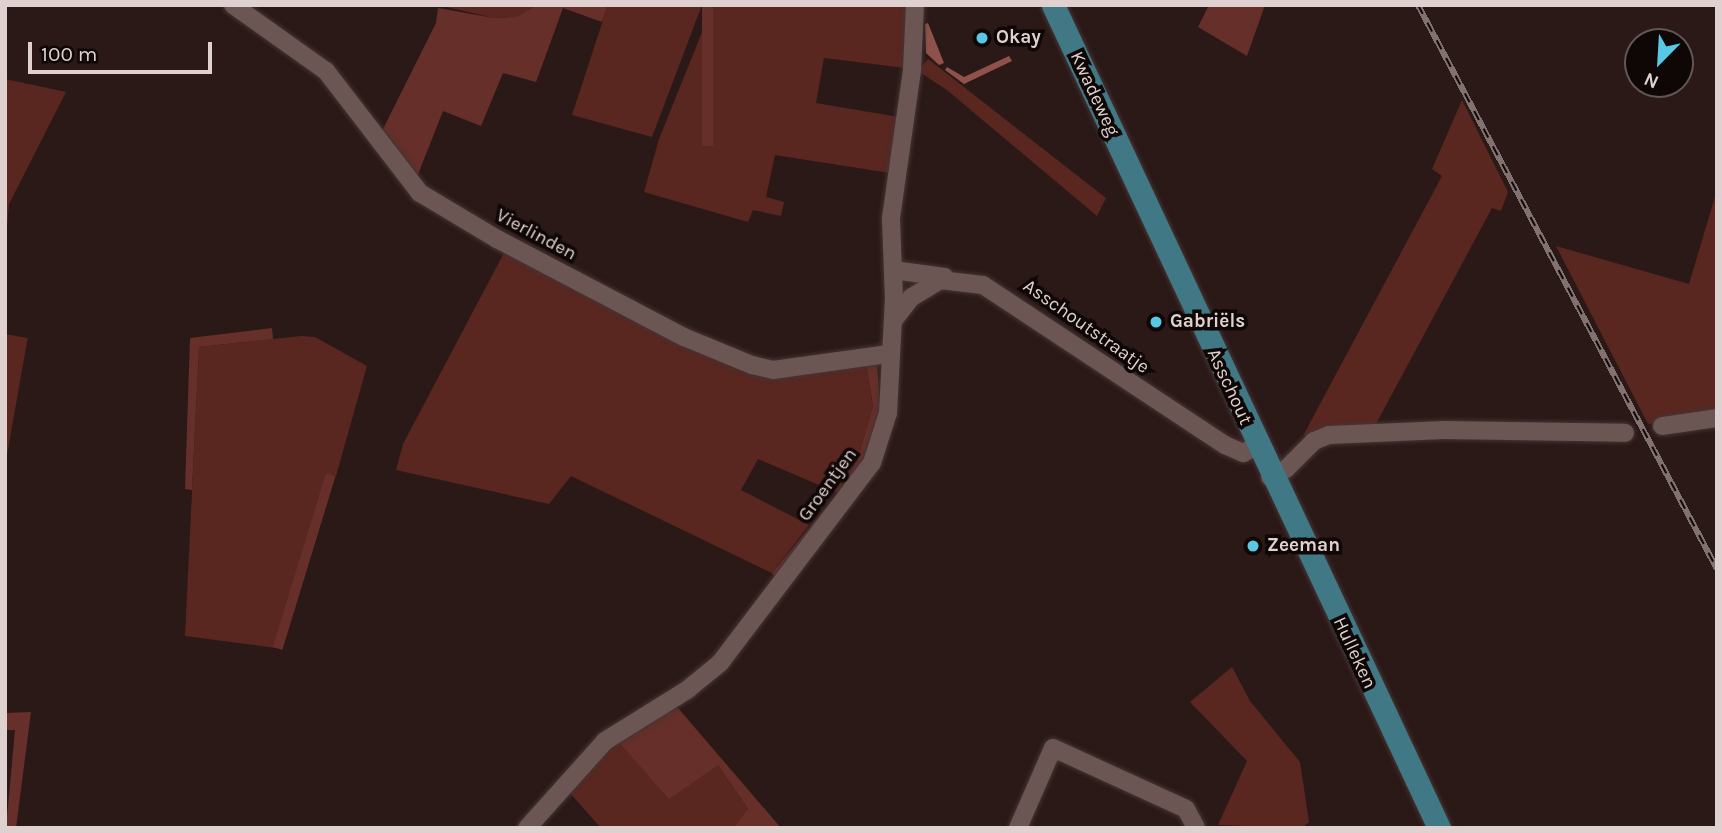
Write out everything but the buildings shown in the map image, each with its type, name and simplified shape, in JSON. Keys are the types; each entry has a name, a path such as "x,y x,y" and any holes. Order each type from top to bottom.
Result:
{"main road":[{"name":"Kwadeweg","path":"1053,5 1135,183"},
{"name":"Asschout","path":"1135,183 1270,477"},
{"name":"Hulleken","path":"1270,477 1439,828"}],"street":[{"name":"Vierlinden","path":"233,5 326,71 420,193 503,242 684,337 752,365 773,369 889,354"},
{"name":"Groentjen","path":"527,828 605,741 687,690 720,663 872,463 883,438 888,413 889,354 893,321 891,218 912,71 915,5"},
{"path":"893,270 956,278"},
{"path":"893,321 926,286 956,278"},
{"name":"Asschoutstraatje","path":"956,278 999,292 1225,445 1243,453 1256,446"},
{"path":"1662,426 1717,418"},
{"path":"1270,477 1286,469 1314,441 1339,434 1625,433"},
{"path":"1018,828 1052,748 1186,810 1196,828"}],"shaded area":[{"path":"438,5 537,5 516,17 494,18"},
{"path":"537,5 608,5 602,22 563,8 536,82 503,73 481,126 443,111 415,182 380,135 436,23 438,8 494,18 516,17"},
{"path":"608,5 702,5 652,137 572,115"},
{"path":"702,5 713,5 713,146 702,146"},
{"path":"713,5 910,5 905,68 824,58 816,103 899,117 890,173 775,155 766,197 784,202 781,216 753,210 748,222 644,192 659,139"},
{"path":"1209,5 1265,5 1247,56 1198,27"},
{"path":"928,23 944,63 939,65 926,53 925,24"},
{"path":"1009,56 1012,61 964,84 945,70 947,67 964,77"},
{"path":"928,59 1106,198 1097,216 947,90 918,71"},
{"path":"5,79 66,92 9,204 5,250"},
{"path":"1462,100 1508,192 1501,211 1492,208 1376,424 1320,432 1308,440 1304,434 1442,176 1432,169"},
{"path":"1717,190 1717,414 1648,424 1556,246 1689,284"},
{"path":"505,251 734,366 866,364 873,406 857,461 838,493 758,459 741,490 809,525 772,573 571,476 549,504 396,470 403,444"},
{"path":"272,328 273,339 199,347 192,490 185,489 190,338"},
{"path":"5,334 28,338 5,466"},
{"path":"301,336 315,337 367,366 336,476 326,474 276,648 185,636 199,347"},
{"path":"877,361 881,420 869,459 775,577 772,573 838,493 857,461 873,406 866,364"},
{"path":"326,473 336,476 282,650 273,647"},
{"path":"1232,667 1250,701 1300,762 1309,822 1302,828 1218,825 1247,761 1190,702"},
{"path":"678,708 781,828 734,828 748,809 718,765 669,799 616,739 664,711"},
{"path":"31,712 16,828 6,828 15,730 5,730 5,713"},
{"path":"616,739 718,765 748,809 742,820 734,828 601,828 570,793"}],"railway":[{"path":"1418,5 1717,569"}],"place":[{"name":"Okay","path":"982,38"},
{"name":"Gabriëls","path":"1156,322"},
{"name":"Zeeman","path":"1253,546"}]}
